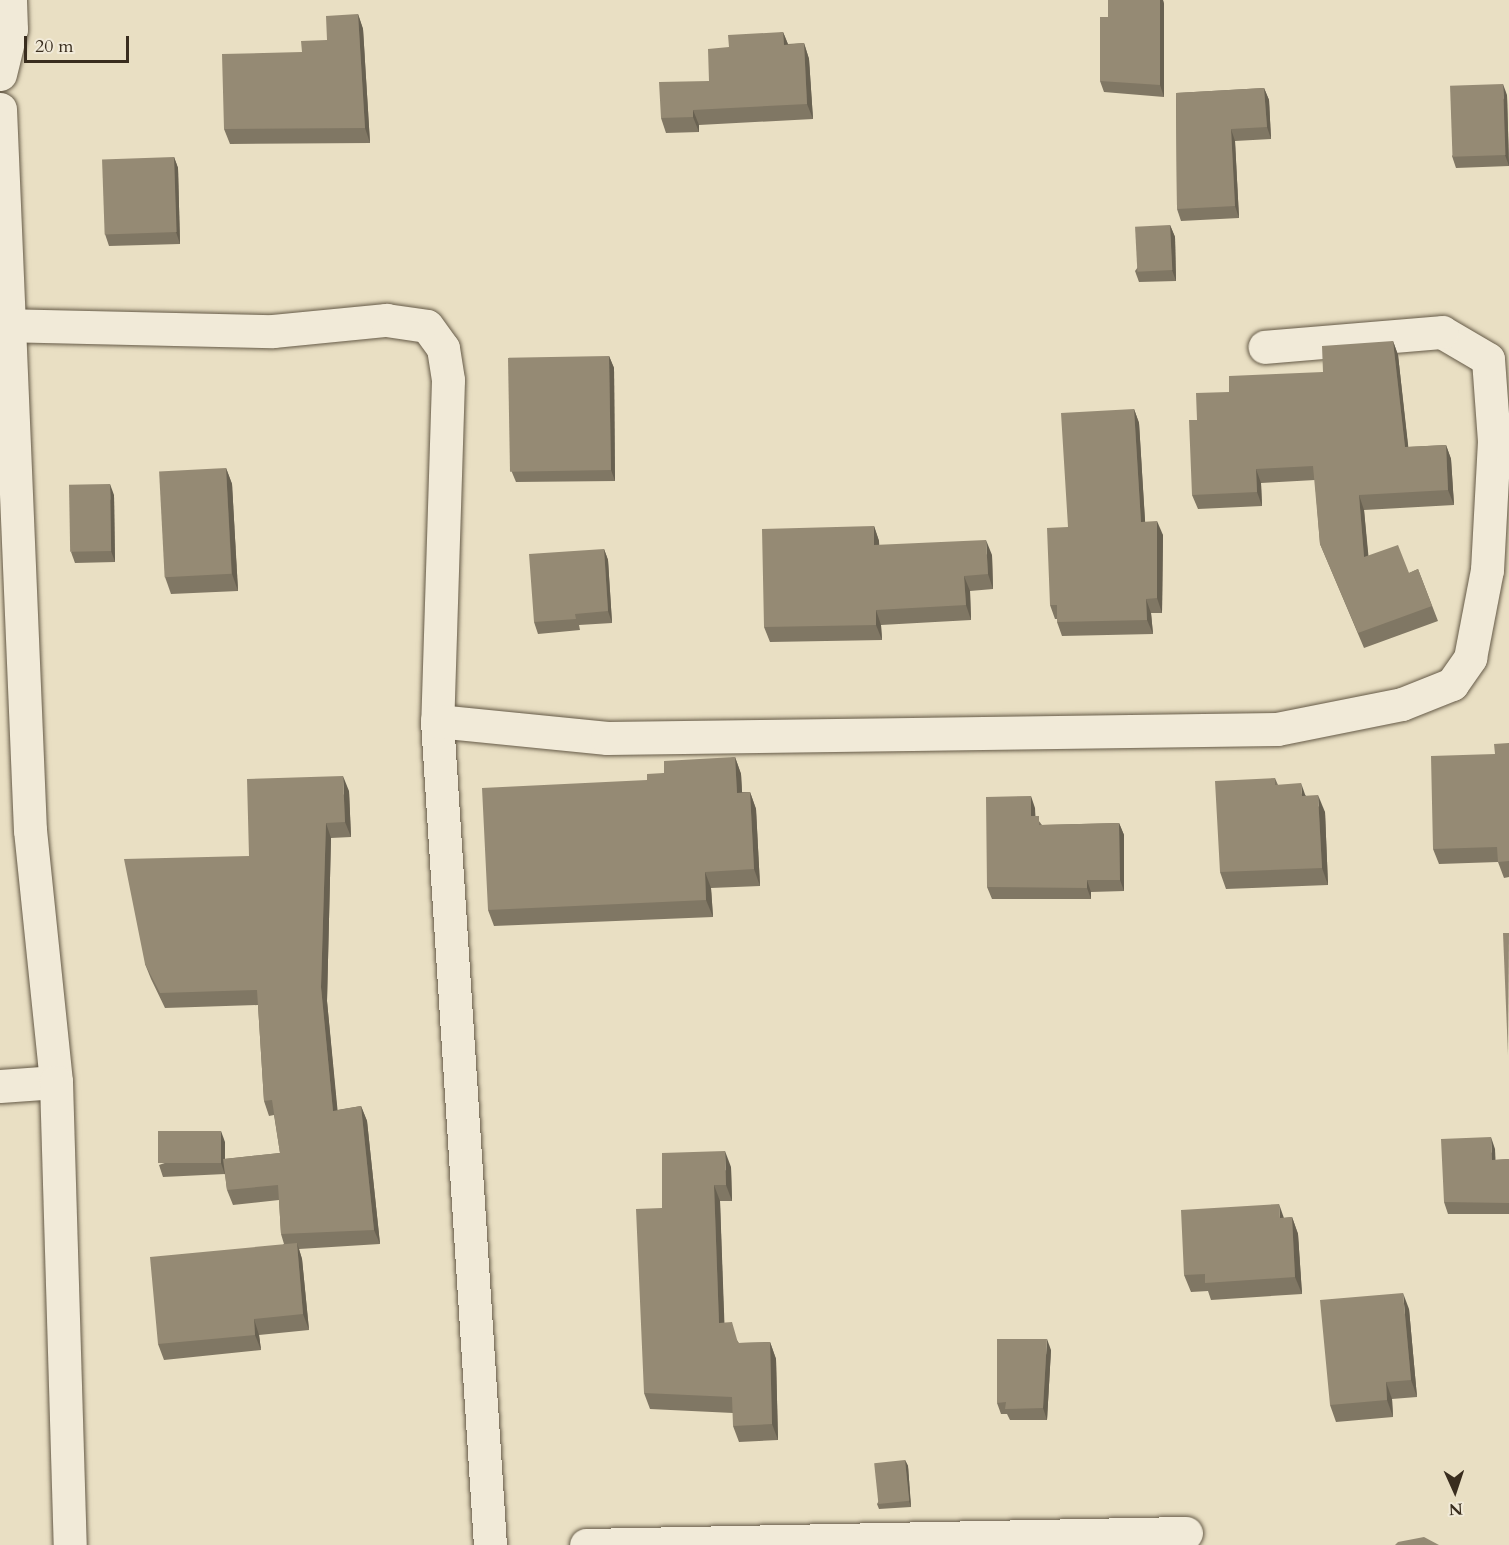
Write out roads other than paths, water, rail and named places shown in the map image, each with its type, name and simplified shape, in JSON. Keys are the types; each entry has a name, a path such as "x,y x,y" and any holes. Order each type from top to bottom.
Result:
{"street":[{"path":"0,74 11,29 10,0"},
{"path":"0,110 6,325 30,830 56,1082 70,1545"},
{"path":"6,325 273,332 386,320 427,326 443,348 448,380 437,721 490,1545"},
{"path":"437,721 607,738 1277,729 1402,704 1452,684 1470,658 1487,570 1494,441 1488,359 1442,332 1265,347"},
{"path":"0,1086 56,1082"},
{"path":"586,1545 748,1538 1130,1541 1186,1533"}]}
